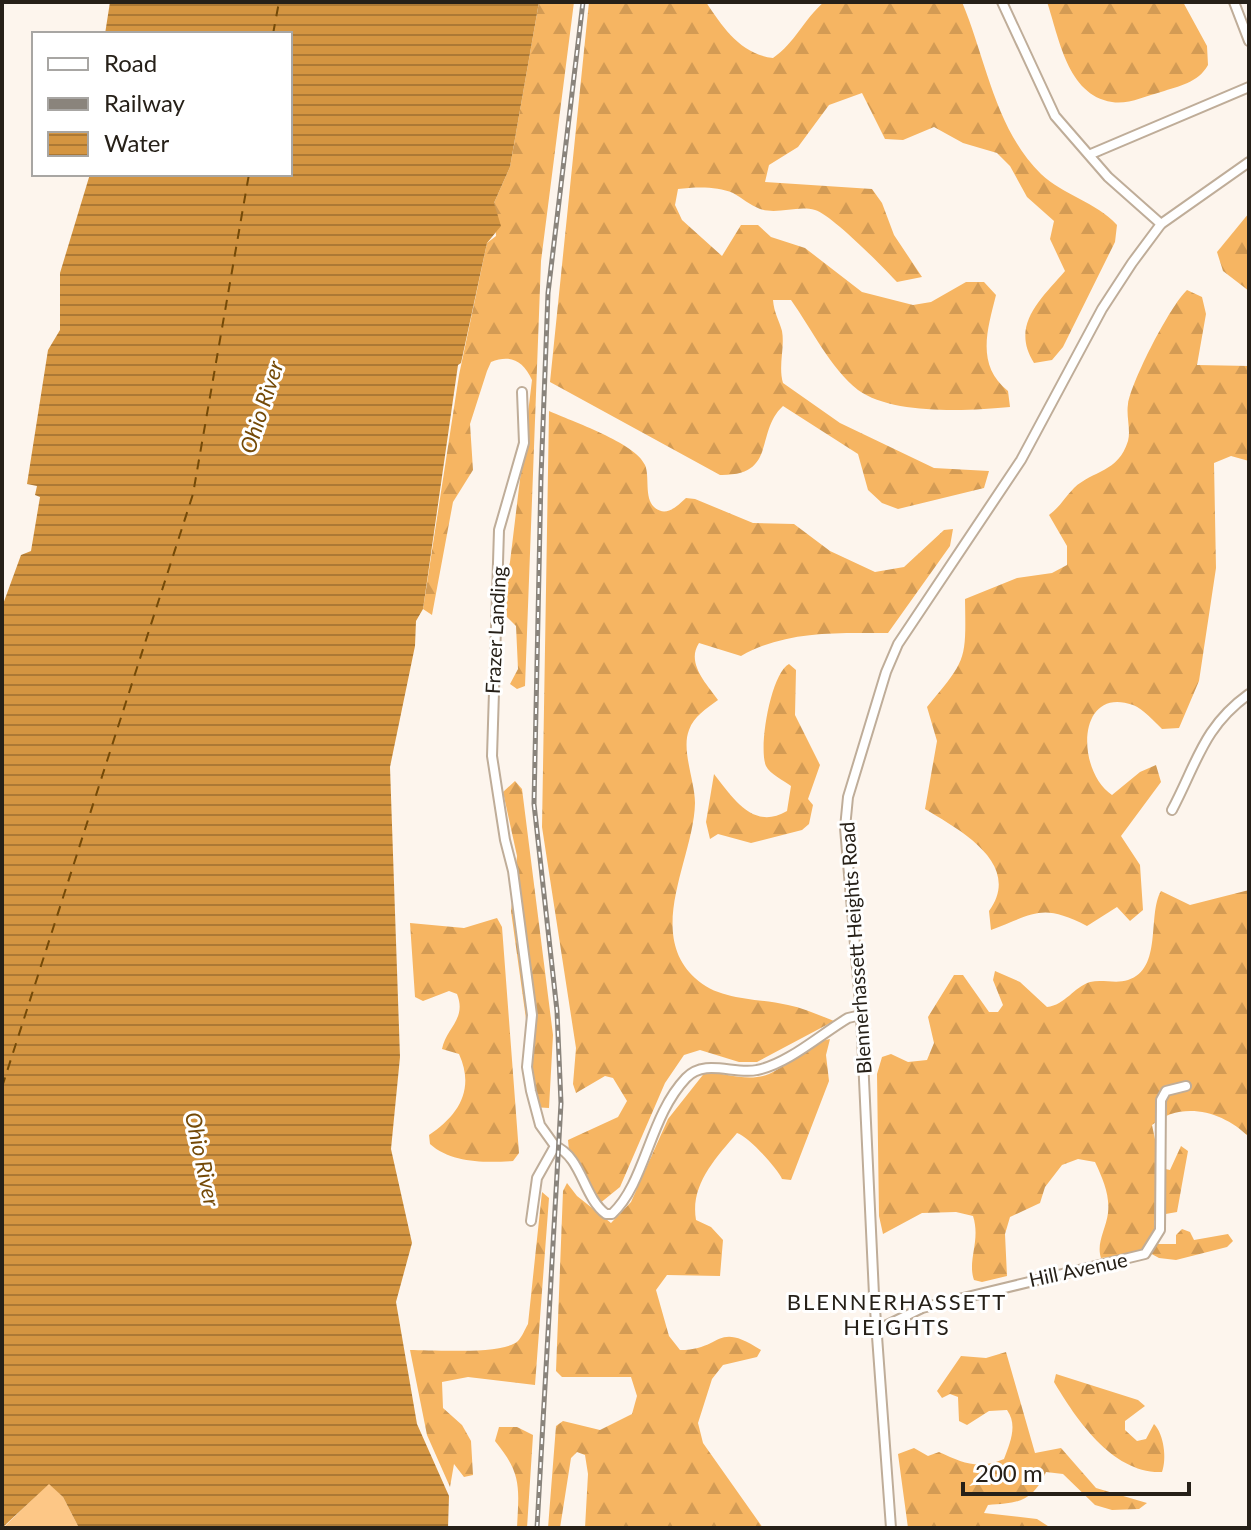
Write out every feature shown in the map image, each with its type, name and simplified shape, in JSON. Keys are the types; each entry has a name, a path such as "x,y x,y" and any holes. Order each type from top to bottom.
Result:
{"street":[{"path":"1002,2 1055,116 1108,177 1161,224"},
{"path":"1234,2 1249,41"},
{"path":"1091,154 1249,87"},
{"name":"Blennerhassett Heights Road","path":"891,1528 877,1330 861,1015 845,814 886,672 927,596 1026,452 1102,309 1161,224 1249,162"},
{"name":"Frazer Landing","path":"522,392 524,443 499,530 492,756 513,871 532,1015 527,1067 540,1125 576,1167 591,1199 606,1214 612,1214 625,1199 657,1121 689,1075 712,1067 758,1070 848,1018 861,1015"},
{"path":"1172,810 1203,742 1217,720 1249,694"},
{"name":"Hill Avenue","path":"877,1330 922,1308 1145,1254 1160,1230 1161,1100 1166,1091 1186,1086"},
{"path":"531,1221 537,1178 555,1146"}],"green space":[{"path":"539,2 574,2 541,261 525,686 517,689 510,684 518,669 516,626 504,614 502,596 510,562 532,380 516,361 505,359 491,362 487,371 470,424 473,470 453,502 432,615 423,609 459,375 487,243 496,236 494,203 510,167"},
{"path":"589,2 706,2 726,30 742,45 762,56 773,58 824,2 962,2 1002,115 1025,156 1059,188 1099,210 1117,225 1115,242 1063,347 1052,360 1034,363 1025,337 1038,302 1065,271 1050,239 1054,221 1027,197 1010,166 997,153 963,143 934,127 903,140 885,139 862,93 829,105 798,147 769,165 765,182 872,189 882,203 894,235 922,277 897,282 845,231 815,210 767,211 733,193 706,188 678,189 675,205 682,220 722,256 741,225 758,225 771,237 805,248 862,292 913,305 931,302 966,282 984,282 996,295 987,334 988,359 991,370 1008,391 1010,407 931,409 890,404 873,398 858,390 839,371 791,300 773,300 782,331 783,383 840,423 934,468 989,471 984,488 898,509 882,503 868,490 858,454 783,406 769,428 758,461 738,473 720,475 550,382"},
{"path":"1047,2 1183,2 1207,46 1208,65 1188,83 1136,100 1118,103 1097,97 1075,77 1067,62"},
{"path":"1249,213 1249,291 1223,271 1217,252"},
{"path":"1187,290 1202,297 1206,314 1197,365 1249,366 1249,461 1231,456 1214,463 1216,568 1199,681 1179,728 1162,729 1137,707 1114,702 1101,707 1092,718 1088,734 1092,768 1100,783 1112,795 1140,772 1156,765 1161,782 1121,836 1140,865 1143,910 1130,921 1117,907 1087,926 1059,915 1039,913 991,930 989,911 997,894 998,878 993,864 970,838 925,809 937,741 927,707 950,679 961,658 965,635 965,599 1017,578 1052,573 1067,565 1067,546 1049,515 1081,482 1112,465 1124,451 1129,437 1128,404 1131,393 1162,327"},
{"path":"549,411 616,441 639,457 645,465 649,498 658,510 671,510 686,498 753,523 794,524 830,551 875,572 904,567 944,530 953,529 950,546 888,633 831,633 794,637 741,656 699,643 696,665 718,700 694,721 687,738 695,803 673,917 674,939 681,960 695,978 715,991 739,998 794,1006 834,1021 757,1062 739,1062 700,1050 684,1055 665,1083 620,1187 599,1204 569,1151 568,1140 618,1117 627,1101 613,1078 605,1076 576,1093 573,1084 576,1048 542,827"},
{"path":"789,664 796,670 795,715 820,765 808,799 813,805 809,824 802,830 751,843 718,834 710,839 706,822 714,774 736,802 754,814 775,816 787,811 791,786 766,766 764,744 772,695"},
{"path":"515,781 522,789 553,1035 549,1108 532,1107 526,1019 511,911 517,856 503,792"},
{"path":"1249,890 1249,1137 1227,1121 1202,1112 1176,1113 1152,1125 1161,1168 1170,1170 1181,1146 1188,1151 1177,1212 1160,1215 1154,1221 1154,1238 1158,1244 1176,1244 1176,1235 1182,1229 1190,1232 1194,1240 1228,1234 1233,1241 1227,1247 1176,1260 1159,1258 1148,1252 1101,1258 1100,1241 1108,1213 1107,1193 1095,1162 1078,1159 1062,1165 1045,1187 1040,1203 1010,1217 1005,1234 1007,1276 982,1282 974,1280 972,1265 976,1234 973,1216 956,1212 922,1213 883,1234 879,1216 877,1074 882,1057 891,1054 908,1062 927,1060 934,1043 928,1017 954,975 963,975 989,1012 998,1012 1003,1005 993,980 995,971 1020,982 1047,1007 1053,1006 1090,982 1123,981 1139,974 1150,953 1161,891 1190,905"},
{"path":"497,918 502,927 519,1153 513,1161 480,1162 448,1155 430,1144 429,1135 456,1110 464,1090 464,1067 459,1054 442,1049 458,1017 459,1003 457,994 449,991 423,1001 415,997 410,923 464,928"},
{"path":"830,1039 826,1055 829,1081 791,1180 782,1179 762,1153 737,1133 706,1173 695,1207 696,1220 711,1227 723,1240 720,1276 667,1275 656,1290 669,1336 680,1350 735,1337 761,1350 757,1357 723,1365 712,1379 698,1423 703,1443 763,1528 585,1528 588,1474 585,1455 577,1452 571,1458 560,1528 548,1528 556,1426 563,1421 600,1430 632,1414 637,1396 631,1377 562,1377 556,1371 563,1191 567,1183 577,1196 611,1223 631,1202 668,1119 706,1071 738,1077 762,1076 777,1070 813,1045"},
{"path":"542,1192 549,1198 535,1385 468,1377 442,1382 443,1408 462,1425 471,1441 473,1475 464,1477 454,1464 450,1487 427,1435 410,1350 483,1350 518,1341 528,1324"},
{"path":"1006,1352 1035,1453 1061,1448 1096,1488 1147,1503 1139,1509 1112,1510 1095,1505 1063,1474 1046,1472 1030,1495 1016,1502 988,1505 984,1513 1037,1519 1051,1528 908,1528 898,1454 914,1448 928,1456 939,1452 978,1465 1004,1459 1012,1428 1007,1410 989,1411 967,1425 959,1421 958,1397 950,1394 942,1398 937,1391 961,1356 986,1358"},
{"path":"1056,1374 1138,1400 1145,1406 1125,1421 1125,1430 1137,1441 1146,1439 1154,1424 1164,1447 1162,1472 1128,1464 1098,1442 1063,1397 1054,1382"},
{"path":"499,1427 517,1427 533,1435 527,1528 517,1528 517,1482 510,1463 495,1441"}],"shaded area":[{"path":"49,1483 63,1497 79,1528 3,1528"}],"water":[{"name":"Ohio River","path":"110,2 539,2 510,167 494,203 501,226 487,243 461,363 458,365 423,609 416,621 415,646 390,767 400,1057 391,1149 412,1243 396,1302 417,1424 449,1496 448,1528 79,1528 63,1497 49,1484 2,1528 2,607 21,555 31,551 40,497 35,495 37,486 27,484 48,350 60,330 60,273 89,176 292,176 292,32 105,32"}],"ferry route":[{"path":"273,32 279,2"},
{"path":"2,1087 193,494 249,176"}],"railway":[{"path":"537,1528 561,1103 557,1011 534,804 541,477 548,293 583,2"}],"district":[{"name":"BLENNERHASSETT HEIGHTS","path":"897,1314"}]}
